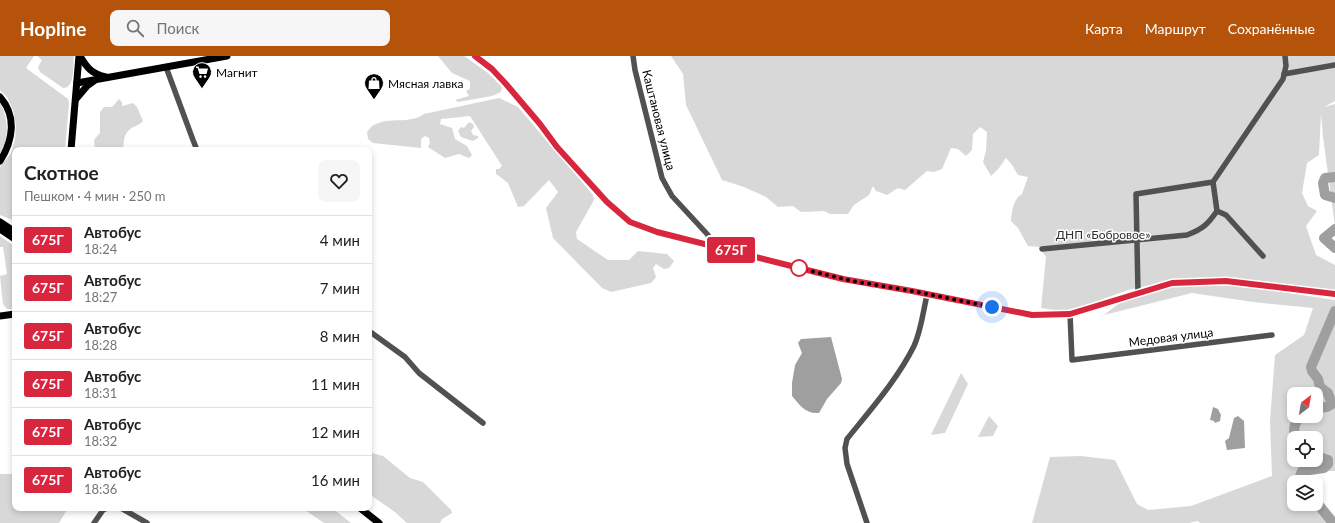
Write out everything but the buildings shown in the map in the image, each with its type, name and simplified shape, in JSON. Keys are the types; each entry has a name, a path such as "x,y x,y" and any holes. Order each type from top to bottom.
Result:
{"main road":[{"path":"80,56 88,69 93,73 108,78"},
{"path":"71,147 80,56"},
{"path":"77,83 227,56"},
{"path":"475,56 492,69 506,84 540,124 557,147 607,202 630,222 657,232 843,279 1032,315 1070,314 1172,283 1226,281 1334,294"},
{"path":"76,100 86,86 96,80"},
{"path":"0,97 9,112 12,126 11,138 7,151 0,161"},
{"path":"0,224 12,226"},
{"path":"0,224 12,230"},
{"path":"0,224 12,236"},
{"path":"0,316 12,314"},
{"path":"364,511 379,523"},
{"path":"370,511 384,523"}],"street":[{"name":"Каштановая улица","path":"633,56 634,70 662,178 672,196 708,235 711,245"},
{"path":"1042,249 1138,241 1187,235 1201,230 1217,211 1213,182 1283,79 1286,66 1285,56"},
{"path":"1284,74 1335,65"},
{"path":"166,67 196,147"},
{"path":"1138,293 1136,194 1213,182"},
{"path":"1217,211 1226,215 1263,256"},
{"path":"867,523 847,464 845,448 847,439 893,381 914,345 922,317 926,295"},
{"name":"Медовая улица","path":"1070,314 1072,360 1272,335"},
{"path":"372,333 406,357 419,374 483,423"},
{"path":"94,523 102,511"},
{"path":"126,511 147,523"}],"green space":[{"path":"0,56 34,56 26,68 68,99 69,103 65,147 13,147 16,125 13,110 7,97 0,90"},
{"path":"37,56 74,56 73,76 70,85 63,88 40,72 38,67 42,60"},
{"path":"438,56 464,56 488,73 502,87 501,92 492,96 458,102 455,100 469,96 466,91 470,89 470,81 452,73"},
{"name":"ДНП «Бобровое»","path":"671,56 1335,56 1335,101 1324,107 1335,104 1335,226 1321,113 1319,155 1307,163 1302,193 1308,206 1317,211 1306,226 1316,255 1335,265 1335,291 1173,280 1128,290 1081,307 1062,311 1041,308 1046,257 1039,247 1028,246 1018,228 1011,221 1015,202 1022,194 1028,177 1018,175 1006,158 991,176 983,162 986,151 987,132 980,127 973,134 972,150 966,156 958,149 951,148 942,169 934,172 927,171 905,190 898,188 887,195 876,191 873,186 869,195 854,205 848,214 830,214 824,211 801,212 793,206 778,207 766,197 744,187 722,180 686,105 683,74"},
{"path":"499,98 518,107 593,195 594,200 576,232 577,239 608,260 629,260 638,251 667,254 674,261 669,268 664,269 656,264 653,268 656,277 651,283 611,292 602,288 553,238 546,208 558,192 549,180 524,206 518,207 508,183 496,174 496,169 499,169 502,166 470,116 441,119 440,124 452,128 455,139 467,146 472,155 469,158 459,154 445,158 428,147 430,143 429,138 425,136 421,139 421,148 373,143 368,139 367,132 372,126 380,122 412,119 424,114"},
{"path":"119,99 122,102 122,106 133,103 137,107 143,121 127,132 123,147 95,147 94,140 100,133 100,112 104,107 112,107"},
{"path":"0,103 5,115 7,135 0,153"},
{"path":"469,122 473,124 474,127 471,131 473,135 478,136 478,138 473,141 461,137 458,131 461,127 464,128"},
{"path":"12,150 12,220 0,215 0,167"},
{"path":"0,236 12,245 12,309 7,309 3,304 0,276 7,274 3,247 0,247"},
{"path":"1174,286 1242,286 1335,300 1335,471 1305,471 1306,475 1287,475 1287,511 1323,511 1323,502 1335,516 1335,523 1200,523 1198,521 1189,523 1032,523 1050,457 1081,456 1115,460 1137,504 1148,510 1191,506 1272,476 1270,421 1275,355 1304,335 1313,308 1253,302 1192,293 1104,315 1122,301"},
{"path":"961,373 968,384 945,433 931,435"},
{"path":"989,416 998,426 993,436 978,437"},
{"path":"372,453 383,456 410,478 423,482 451,510 452,513 442,519 440,523 407,523 395,512 372,496"},
{"path":"0,474 12,474 12,511 66,511 59,523 0,523"},
{"path":"306,511 336,511 351,523 324,523"}],"shaded area":[{"path":"831,337 842,379 841,383 827,399 819,413 810,412 800,406 792,396 792,383 795,365 802,353 798,343 801,339"},
{"path":"1213,407 1218,409 1221,415 1220,421 1215,423 1214,421 1210,420"},
{"path":"1238,416 1244,421 1245,448 1227,450 1225,441 1229,438 1234,418"}],"waterway":[{"path":"1335,177 1325,178 1323,183 1325,195 1335,198"},
{"path":"1335,229 1324,238 1335,248"},
{"path":"1320,387 1318,379 1311,367 1335,311"},
{"path":"1323,389 1328,393 1332,404 1323,407"},
{"path":"1294,431 1296,423"},
{"path":"1300,475 1302,471 1324,468 1328,464 1328,460 1323,458"},
{"path":"1323,511 1333,523"}],"bus line":[{"name":"675Г","path":"475,56 492,69 506,84 540,124 557,147 607,202 630,222 657,232 843,279 1032,315 1070,314 1172,283 1226,281 1335,294"}],"place":[{"name":"Магнит","path":"202,89"},
{"name":"Мясная лавка","path":"374,100"}],"route":[{"path":"799,268 852,281 992,307"}]}
